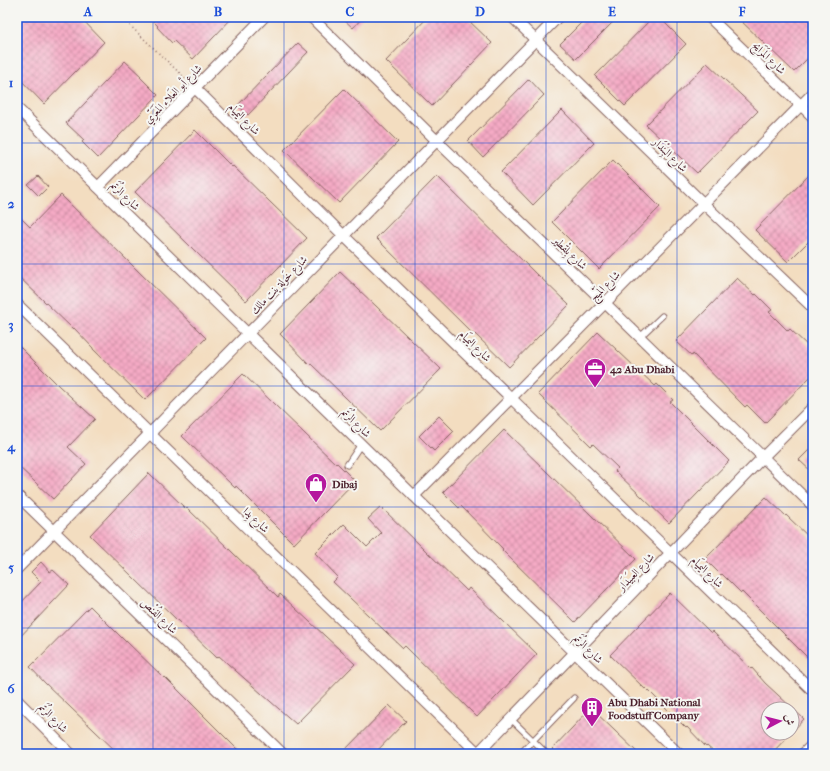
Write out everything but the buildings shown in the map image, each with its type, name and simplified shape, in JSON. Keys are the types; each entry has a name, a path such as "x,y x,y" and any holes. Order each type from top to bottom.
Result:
{"street":[{"name":"شارع أبو العَلاء المَعَرِّي","path":"98,187 264,17"},
{"name":"شارع بِلقْطير","path":"311,17 813,506"},
{"name":"شارع البِنْدَار","path":"512,17 813,308"},
{"name":"شارع خَولة بنت مالك","path":"17,569 558,17"},
{"name":"شارع المَرَايِح","path":"708,17 813,117"},
{"name":"شارع اليميَام","path":"195,88 344,236 813,691"},
{"name":"شارع المَيْج","path":"414,496 813,93"},
{"name":"شارع الرُتَم","path":"17,108 679,754"},
{"name":"شارع يِدا","path":"17,304 477,753"},
{"name":"شارع العِبَيدَار","path":"477,753 813,407"},
{"name":"شارع الفُنْص","path":"17,495 283,754"},
{"name":"شارع الرُتَم","path":"17,700 71,754"},
{"path":"803,754 813,744"}],"lane":[{"path":"640,337 662,316"},
{"path":"347,466 361,444"},
{"path":"520,754 574,698"},
{"path":"511,719 547,754"}],"path":[{"path":"121,17 195,88"}],"place":[{"name":"42 Abu Dhabi","path":"595,388"},
{"name":"Dibaj","path":"316,504"},
{"name":"Abu Dhabi National Foodstuff Company","path":"592,728"}]}
